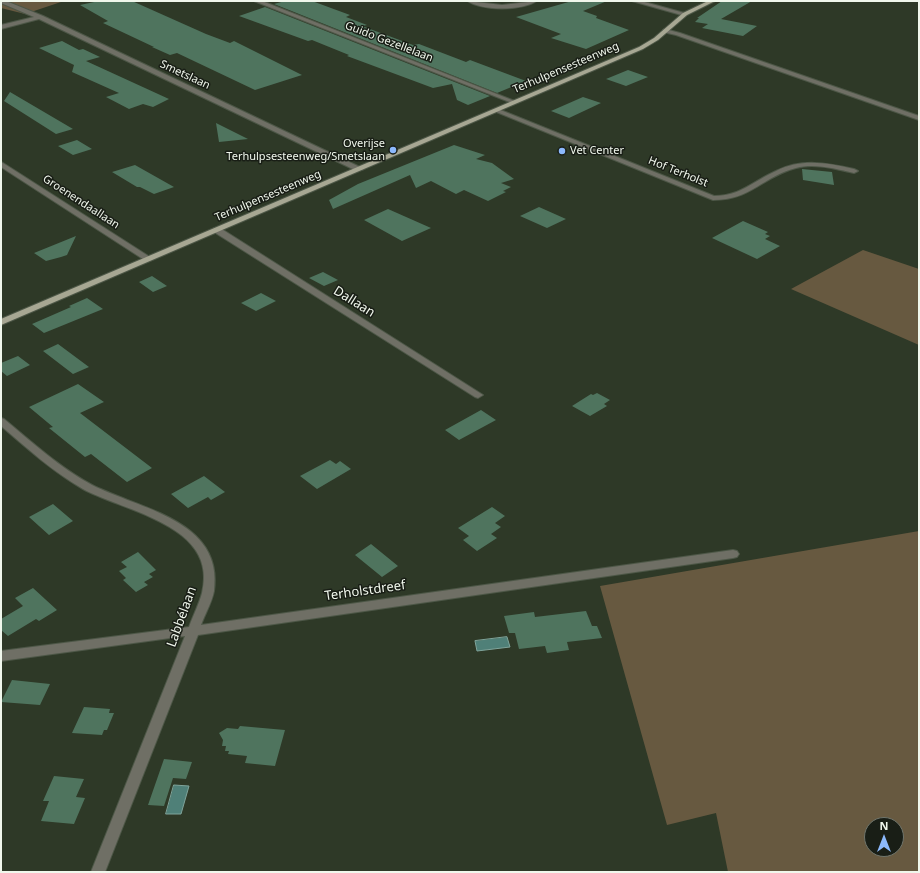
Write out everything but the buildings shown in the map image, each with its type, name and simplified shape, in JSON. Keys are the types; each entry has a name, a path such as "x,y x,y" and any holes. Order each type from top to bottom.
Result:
{"main road":[{"name":"Terhulpensesteenweg","path":"1,322 641,48 665,31 685,14 712,1"}],"street":[{"name":"Smetslaan","path":"1,1 41,17 360,169"},
{"name":"Guido Gezellelaan","path":"257,1 514,102"},
{"path":"470,1 499,8 514,7 534,1"},
{"path":"635,1 685,14"},
{"path":"1,27 41,17"},
{"path":"665,31 678,34 919,118"},
{"name":"Hof Terholst","path":"496,110 713,198 727,199 738,196 775,174 788,168 804,164 824,164 854,171"},
{"name":"Groenendaallaan","path":"1,164 148,259"},
{"name":"Dallaan","path":"217,230 478,395"},
{"name":"Labbélaan","path":"1,421 35,450 89,487 141,508 181,529 198,544 207,560 210,576 208,592 98,872"},
{"name":"Terholstdreef","path":"1,656 192,632 733,554"}],"shaded area":[{"path":"1,1 64,1 25,14 1,8"},
{"path":"863,250 919,269 919,345 791,289"},
{"path":"919,531 919,872 728,872 716,813 667,825 600,586"}],"water":[{"path":"507,637 510,647 477,651 475,641"},
{"path":"174,785 189,786 181,814 166,814"}],"place":[{"name":"Overijse Terhulpsesteenweg/Smetslaan","path":"393,150"},
{"name":"Vet Center","path":"562,151"}]}
